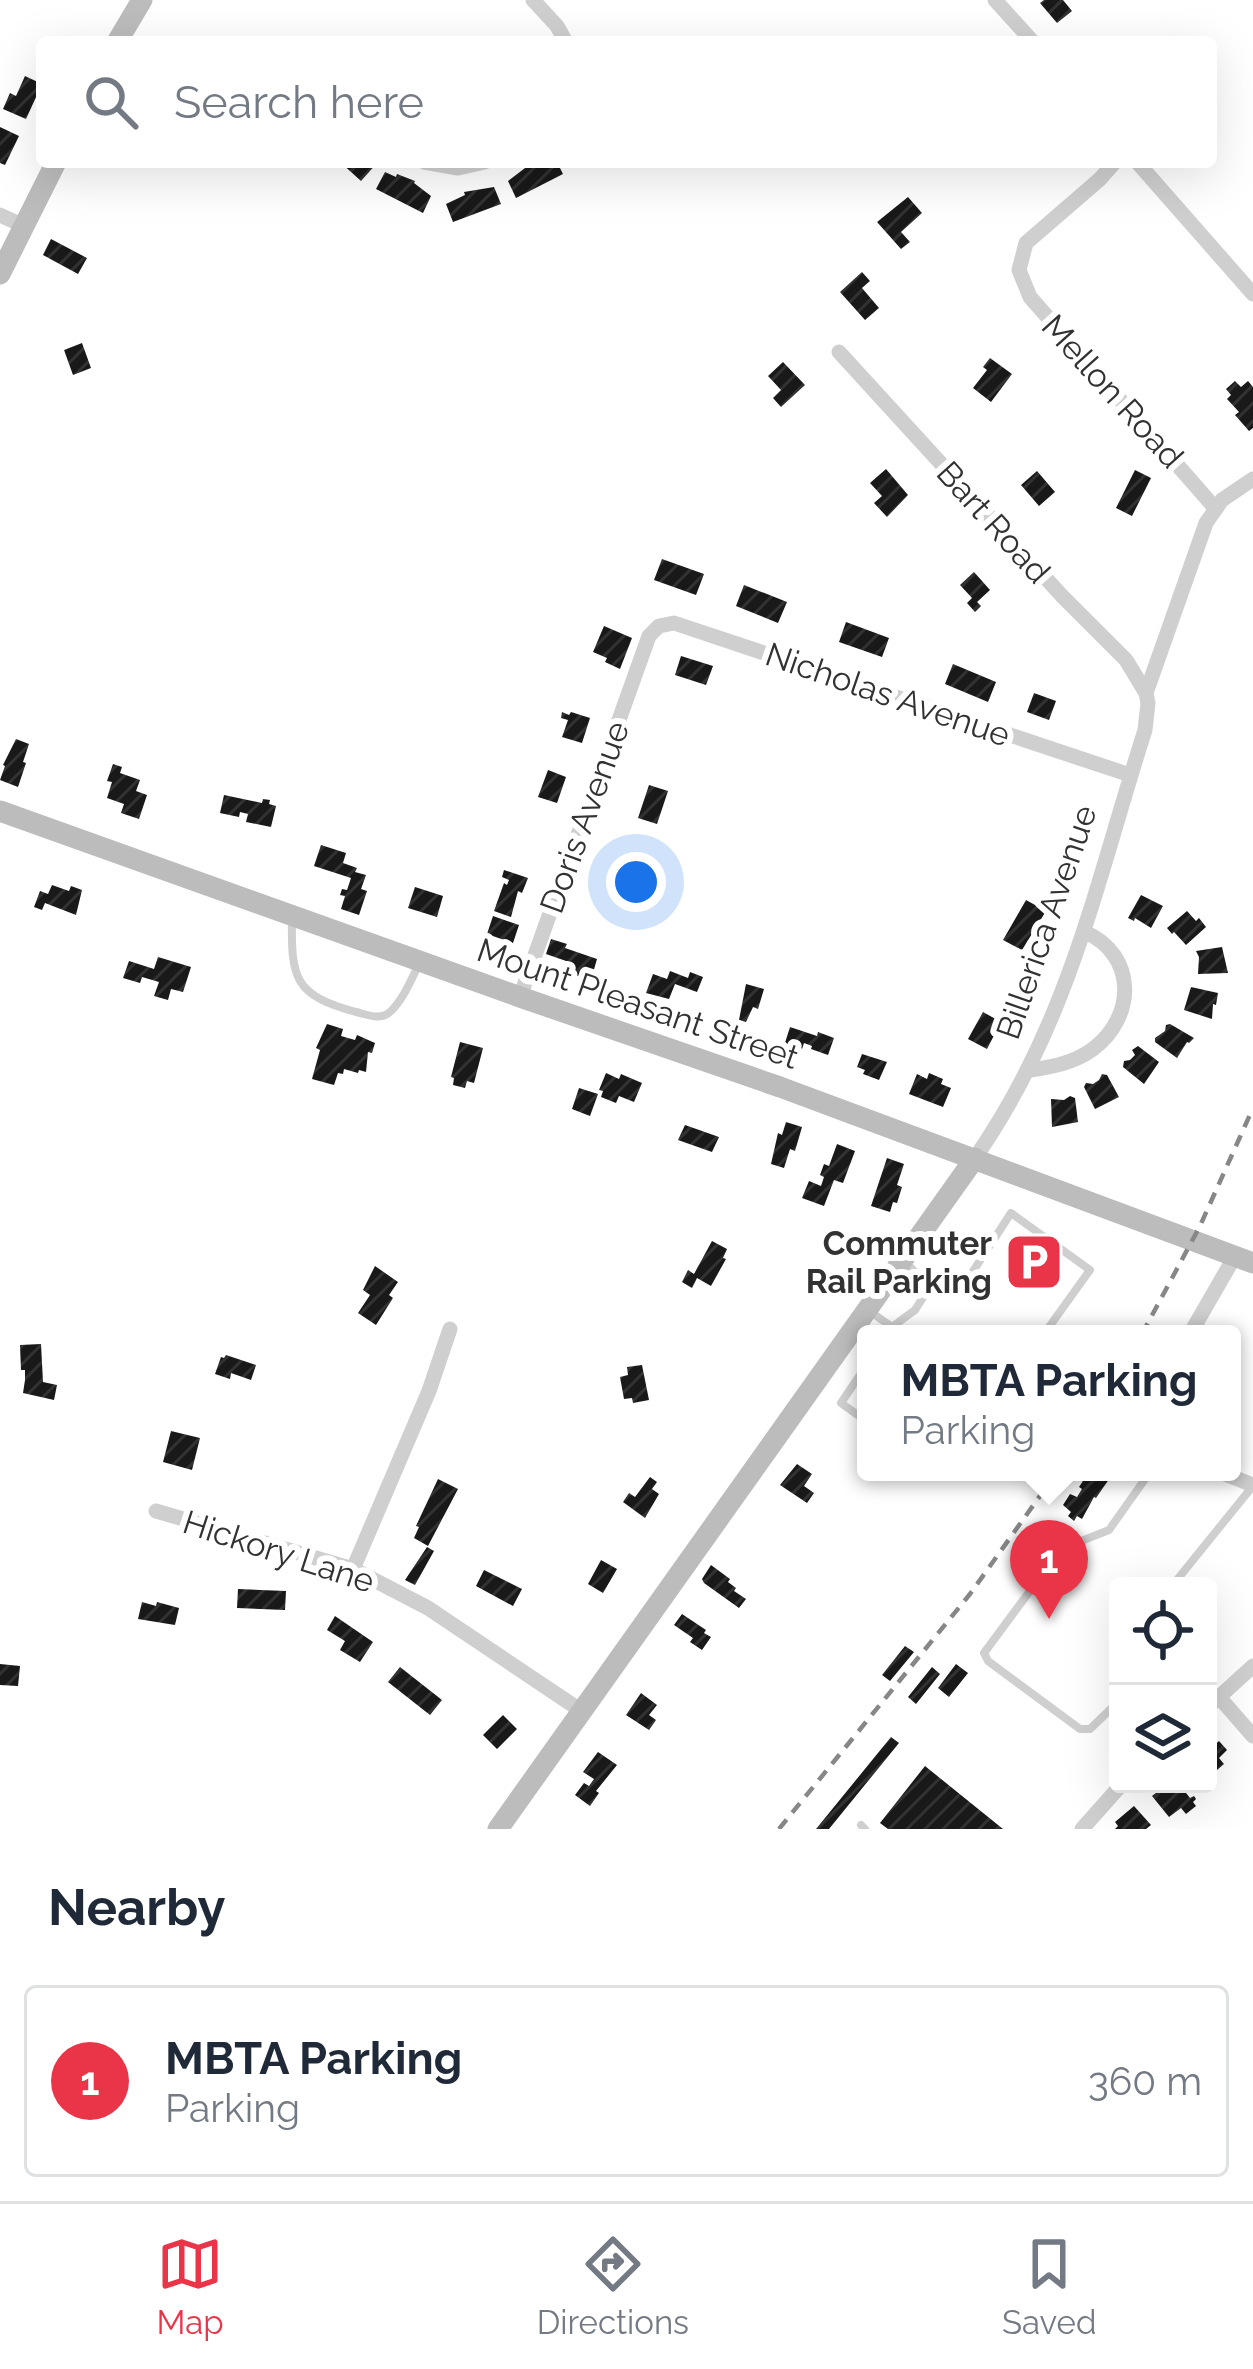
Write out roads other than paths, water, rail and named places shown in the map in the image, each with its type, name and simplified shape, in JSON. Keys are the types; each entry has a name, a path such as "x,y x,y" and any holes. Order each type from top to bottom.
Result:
{"main road":[{"path":"121,36 142,0"},
{"path":"0,274 53,168"},
{"name":"Mount Pleasant Street","path":"0,811 975,1158 1244,1259"},
{"name":"Billerica Avenue","path":"498,1829 975,1158"}],"street":[{"path":"533,0 562,36"},
{"path":"995,0 1028,36"},
{"name":"Mellon Road","path":"1110,168 1026,243 1019,270 1030,297 1215,508"},
{"path":"1143,168 1253,294"},
{"path":"0,215 24,226"},
{"name":"Bart Road","path":"839,352 1126,660 1146,693"},
{"name":"Billerica Avenue","path":"975,1158 1030,1070 1059,1004 1145,730 1146,693 1206,523 1233,491 1253,479"},
{"name":"Nicholas Avenue","path":"649,636 659,626 674,622 1130,775"},
{"name":"Doris Avenue","path":"520,998 649,636"},
{"path":"1030,1070 1059,1066 1094,1048 1117,1022 1126,984 1118,956 1101,939 1085,932"},
{"path":"1196,1325 1244,1259"},
{"path":"353,1569 429,1391 450,1329"},
{"name":"Hickory Lane","path":"155,1511 353,1569 428,1608 583,1712"},
{"path":"1217,1698 1253,1666"},
{"path":"1217,1705 1253,1736"},
{"path":"1086,1827 1114,1793"}],"lane":[{"path":"292,915 292,949 299,979 313,997 328,1003 384,1016 421,961"},
{"path":"896,1325 915,1310 929,1288 966,1282 1012,1213 1090,1270 1050,1325"},
{"path":"903,1258 929,1288"},
{"path":"867,1310 884,1325"},
{"path":"857,1379 841,1403 857,1415"},
{"path":"1109,1711 1090,1729 1080,1730 988,1661 984,1653 1061,1549 1109,1530 1144,1481"},
{"path":"1179,1577 1253,1485"}],"railway":[{"path":"1147,1325 1200,1226 1253,1108"},
{"path":"779,1829 970,1594 1051,1481"}],"place":[{"name":"Commuter Rail Parking","path":"1034,1262"},
{"name":"MBTA Parking","path":"1049,1619"}]}
